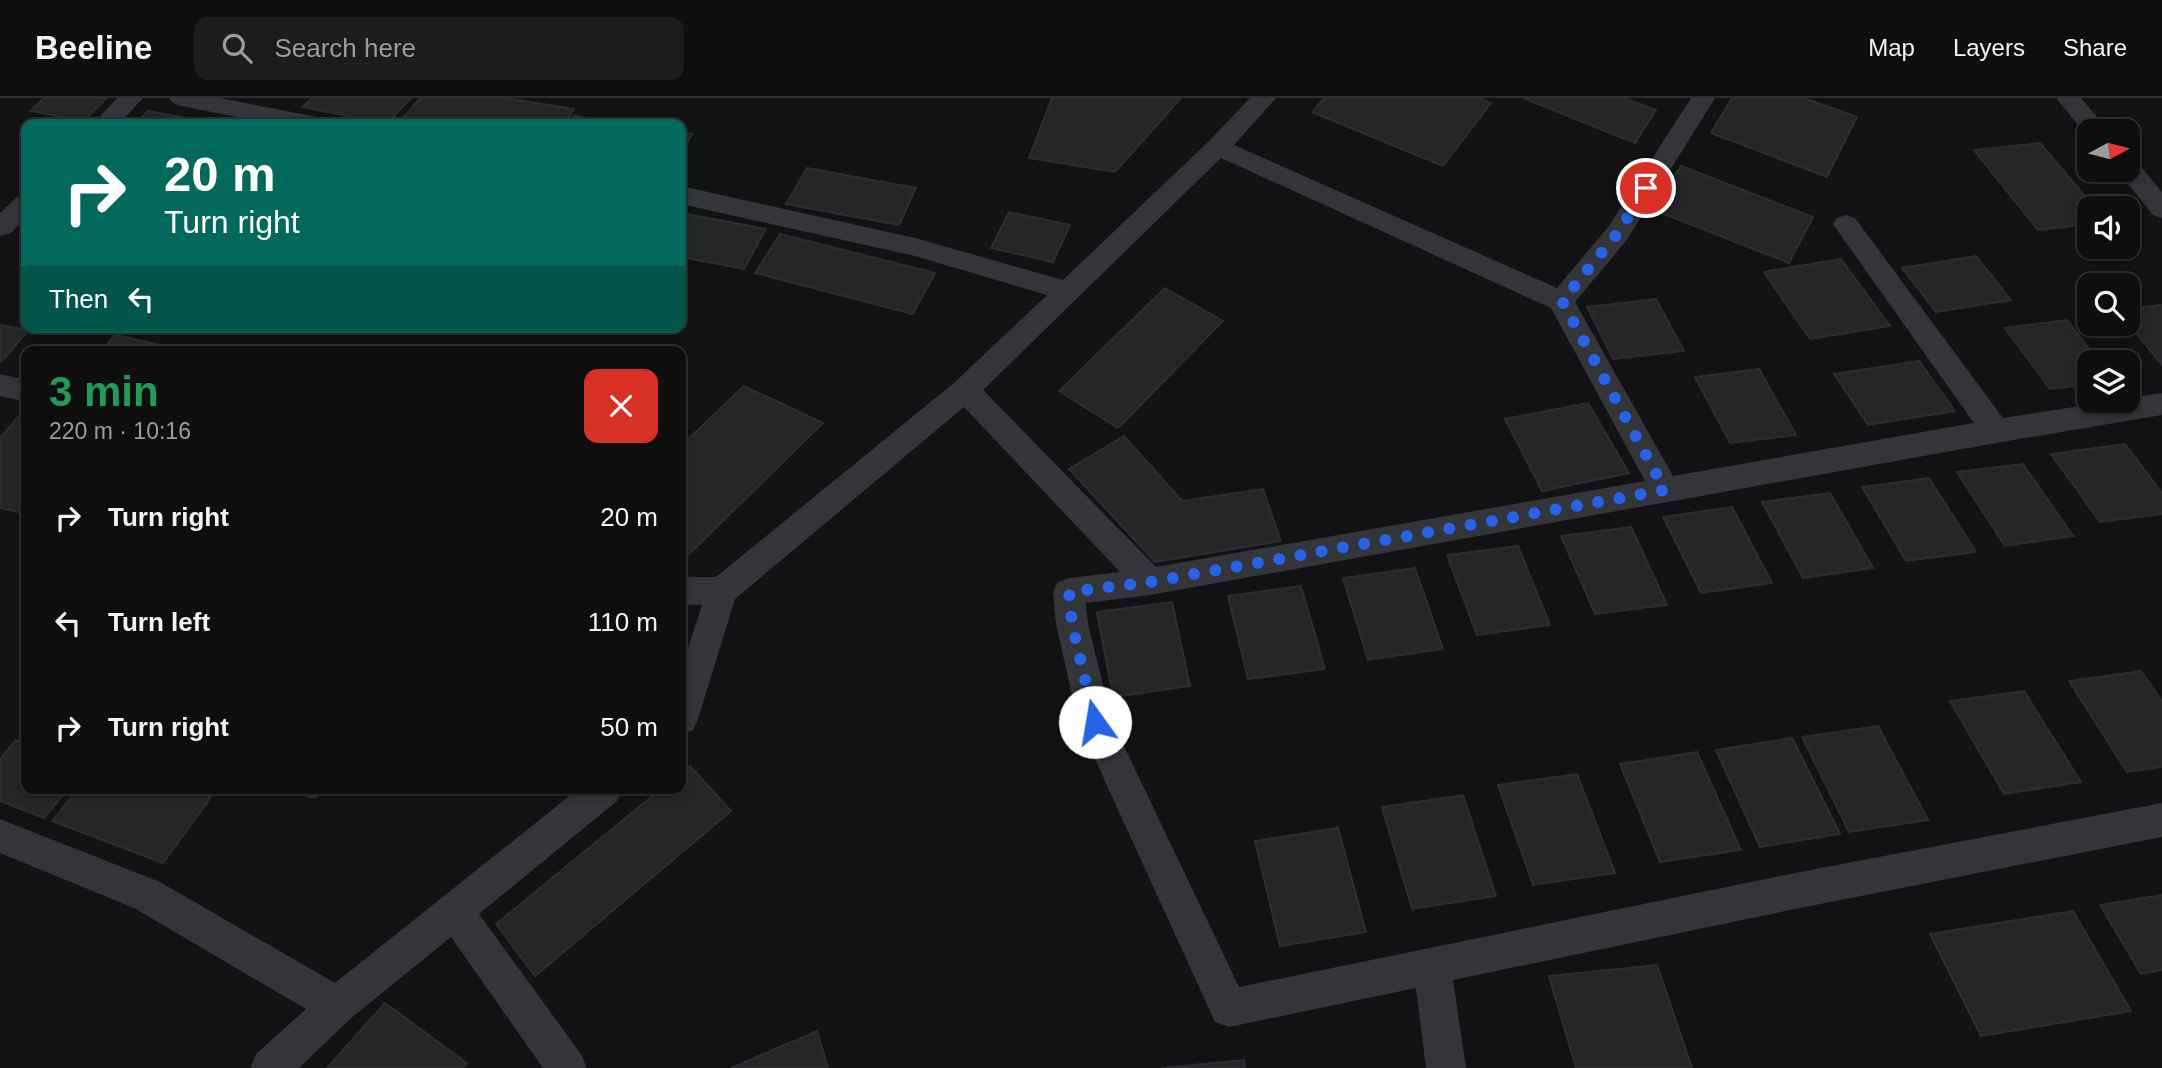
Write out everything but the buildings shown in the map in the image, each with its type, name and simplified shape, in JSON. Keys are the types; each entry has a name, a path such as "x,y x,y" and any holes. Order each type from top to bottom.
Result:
{"street":[{"path":"110,119 131,98"},
{"path":"181,98 287,119"},
{"path":"686,703 722,591 965,390 1218,147 1264,98"},
{"path":"1562,301 1617,234 1703,98"},
{"path":"2068,98 2086,119"},
{"path":"1218,147 1562,301 1665,490"},
{"path":"2140,182 2162,209"},
{"path":"686,196 915,247 1068,291"},
{"path":"2,228 21,208"},
{"path":"1846,224 1996,431"},
{"path":"0,385 21,390"},
{"path":"965,390 1150,582"},
{"path":"2162,404 1996,431 1150,582 1069,592 1072,624 1095,722 1229,1008 2162,820"},
{"path":"686,591 722,591"},
{"path":"270,1068 337,1006 599,794"},
{"path":"0,836 147,895 337,1006"},
{"path":"454,911 567,1068"},
{"path":"1432,966 1446,1068"}],"route":[{"path":"1095,722 1072,624 1069,592 1150,582 1665,490 1562,301 1617,234 1646,188"}]}
